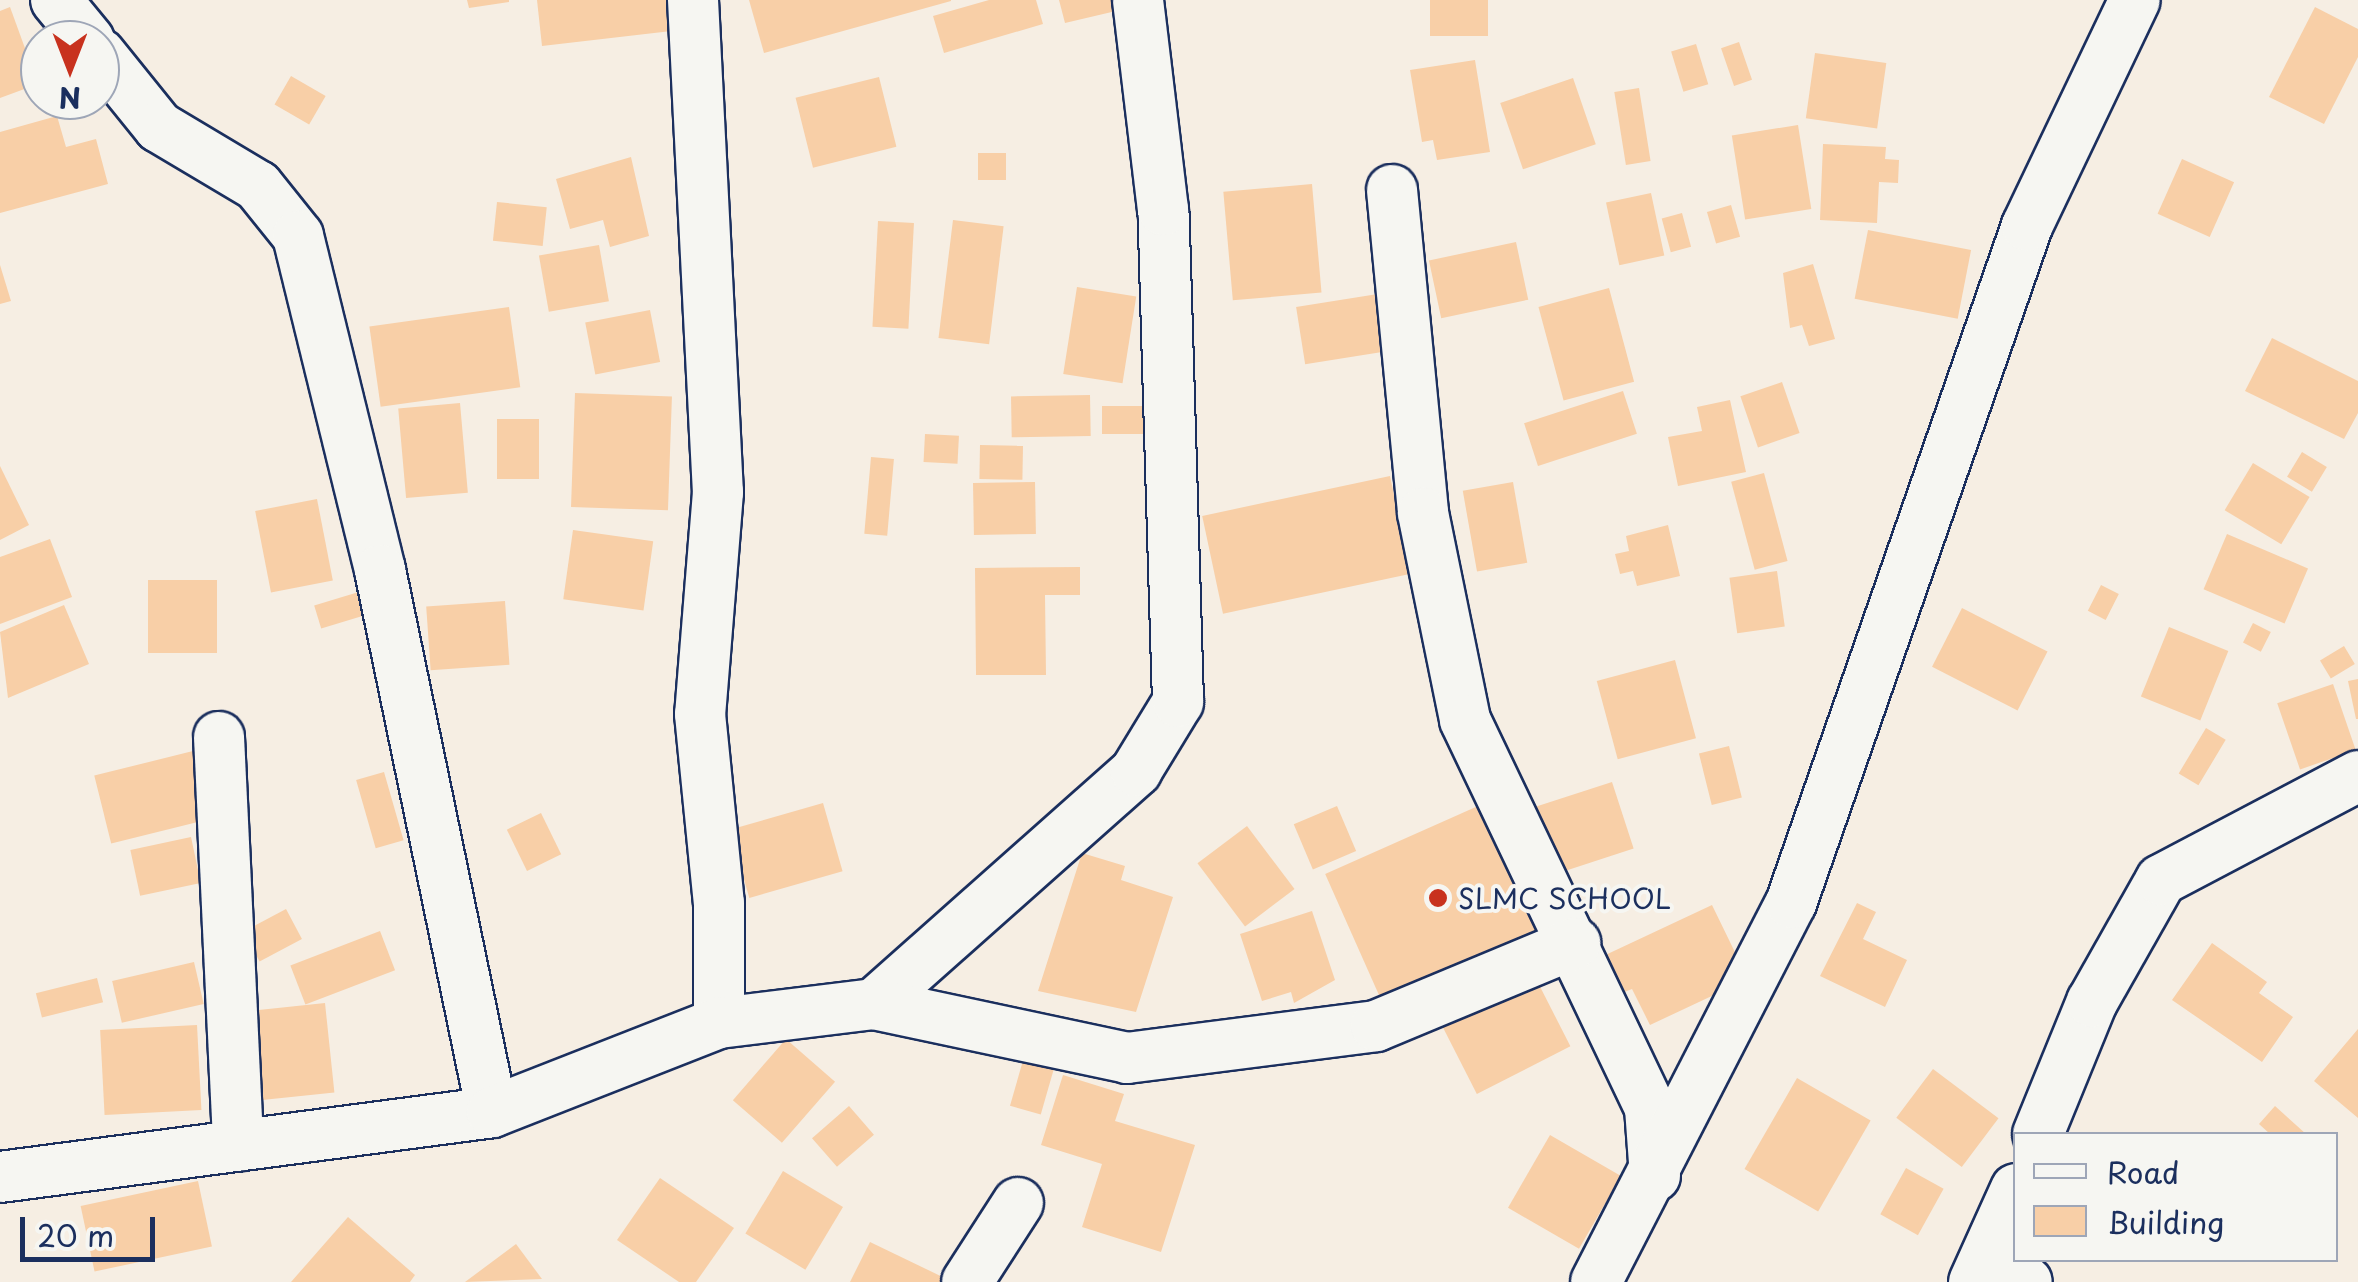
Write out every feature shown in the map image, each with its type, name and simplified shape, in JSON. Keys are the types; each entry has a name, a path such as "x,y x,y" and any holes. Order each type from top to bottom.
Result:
{"street":[{"path":"56,0 72,20"},
{"path":"694,0 718,492 700,714 720,904 720,1023"},
{"path":"874,1004 1136,771 1178,702 1163,210 1138,0"},
{"path":"1596,1282 1654,1178 1791,904 2027,226 2135,0"},
{"path":"120,79 159,127 258,186 298,236 380,570 492,1112"},
{"path":"1392,190 1423,513 1465,720 1575,943 1650,1108 1654,1178"},
{"path":"219,738 238,1146"},
{"path":"2039,1132 2092,1002 2161,880 2358,776"},
{"path":"0,1177 492,1112 720,1023 874,1004 1127,1058 1376,1026 1575,943"},
{"path":"1997,1272 2013,1202"},
{"path":"967,1282 1018,1203"}],"building":[{"path":"467,0 509,0 509,2 469,8"},
{"path":"537,0 677,0 680,30 542,46"},
{"path":"749,0 951,0 951,1 764,53"},
{"path":"989,0 1036,0 1043,24 944,53 933,16"},
{"path":"1059,0 1114,0 1116,11 1065,23"},
{"path":"1430,0 1488,0 1488,36 1430,36"},
{"path":"10,7 20,34 20,91 0,98 0,11"},
{"path":"2315,7 2358,29 2358,57 2324,124 2269,97"},
{"path":"1739,42 1752,80 1734,86 1721,48"},
{"path":"1696,44 1708,84 1683,92 1671,52"},
{"path":"1815,53 1886,63 1877,128 1806,118"},
{"path":"1475,60 1490,152 1437,160 1433,140 1422,142 1410,70"},
{"path":"291,76 326,96 309,125 274,105"},
{"path":"879,77 896,147 813,168 796,98"},
{"path":"1573,78 1596,144 1523,169 1500,103"},
{"path":"1639,88 1651,161 1626,165 1614,92"},
{"path":"43,120 58,120 66,147 96,139 108,184 0,213 0,132"},
{"path":"1798,125 1811,209 1745,219 1732,135"},
{"path":"1823,144 1886,147 1885,159 1899,160 1898,183 1879,182 1877,223 1820,220"},
{"path":"978,153 1006,153 1006,180 978,180"},
{"path":"631,157 649,236 610,247 603,220 570,229 556,179"},
{"path":"2182,159 2234,182 2210,237 2158,214"},
{"path":"1312,184 1321,293 1233,300 1223,192"},
{"path":"1651,193 1664,256 1619,265 1606,203"},
{"path":"497,202 547,207 543,246 493,241"},
{"path":"1731,205 1740,237 1716,244 1707,212"},
{"path":"1682,213 1691,247 1671,252 1662,218"},
{"path":"953,220 1004,226 989,344 938,338"},
{"path":"878,221 914,223 908,329 872,327"},
{"path":"1868,230 1971,250 1958,319 1855,299"},
{"path":"1516,242 1528,300 1441,318 1429,261"},
{"path":"599,245 609,301 549,312 539,256"},
{"path":"1813,264 1835,339 1809,346 1802,325 1790,328 1783,273"},
{"path":"0,265 11,301 0,304"},
{"path":"1077,287 1136,296 1122,383 1063,374"},
{"path":"1609,288 1634,382 1564,401 1538,307"},
{"path":"1384,293 1393,350 1305,364 1296,307"},
{"path":"509,307 520,387 381,407 369,327"},
{"path":"650,310 660,362 595,375 585,323"},
{"path":"2272,338 2358,381 2358,413 2344,439 2245,391"},
{"path":"1782,382 1800,433 1758,447 1740,396"},
{"path":"1623,391 1637,434 1538,466 1524,423"},
{"path":"575,393 672,396 668,510 571,507"},
{"path":"1090,395 1091,436 1012,437 1011,396"},
{"path":"1730,400 1746,472 1678,486 1668,437 1702,431 1697,407"},
{"path":"460,403 468,493 406,498 398,408"},
{"path":"1102,406 1147,406 1147,434 1102,434"},
{"path":"497,419 539,419 539,479 497,479"},
{"path":"925,434 959,436 957,464 924,462"},
{"path":"980,445 1023,446 1022,480 979,479"},
{"path":"2302,452 2327,467 2312,492 2287,477"},
{"path":"871,457 894,459 887,536 864,534"},
{"path":"2253,463 2310,497 2281,544 2225,510"},
{"path":"0,466 29,525 0,540"},
{"path":"1764,473 1788,561 1755,570 1731,482"},
{"path":"1390,476 1411,574 1223,614 1202,516"},
{"path":"1035,482 1036,534 974,535 973,483"},
{"path":"1513,482 1527,563 1477,572 1463,491"},
{"path":"317,499 333,580 271,592 255,511"},
{"path":"1668,525 1680,576 1637,586 1633,571 1620,574 1615,554 1629,551 1626,536"},
{"path":"573,530 653,541 643,611 563,599"},
{"path":"2227,534 2308,568 2285,624 2204,589"},
{"path":"50,539 72,597 0,624 0,557"},
{"path":"1080,567 1080,595 1045,595 1046,675 976,675 975,568"},
{"path":"1777,571 1785,626 1737,633 1729,578"},
{"path":"148,580 217,580 217,653 148,653"},
{"path":"2101,585 2119,594 2106,620 2088,611"},
{"path":"362,591 369,614 321,629 314,606"},
{"path":"505,601 509,665 431,670 426,607"},
{"path":"64,605 89,664 8,698 0,632"},
{"path":"1962,608 2048,652 2018,710 1932,667"},
{"path":"2253,623 2271,632 2261,652 2243,643"},
{"path":"2169,627 2228,651 2200,721 2141,697"},
{"path":"2344,646 2355,664 2331,678 2320,660"},
{"path":"1675,660 1696,738 1618,759 1597,681"},
{"path":"2358,679 2358,719 2356,719 2348,681"},
{"path":"2333,684 2356,750 2300,769 2277,703"},
{"path":"2206,728 2226,740 2198,785 2179,773"},
{"path":"1729,746 1742,797 1712,805 1699,753"},
{"path":"201,749 218,817 111,844 94,776"},
{"path":"384,772 404,840 376,848 356,780"},
{"path":"1612,782 1634,849 1556,874 1534,807"},
{"name":"SLMC SCHOOL","path":"1496,798 1552,924 1381,1000 1325,874"},
{"path":"823,803 843,871 749,898 730,830"},
{"path":"1337,806 1356,851 1313,869 1294,824"},
{"path":"541,813 561,854 527,871 507,830"},
{"path":"1247,826 1295,889 1245,926 1197,863"},
{"path":"191,837 201,883 140,896 130,850"},
{"path":"1082,853 1125,866 1121,880 1173,897 1136,1012 1038,991"},
{"path":"1857,903 1876,912 1863,939 1907,960 1885,1007 1820,976"},
{"path":"1712,905 1748,979 1650,1025 1632,989 1617,995 1599,958"},
{"path":"286,909 302,939 260,962 244,932"},
{"path":"1312,911 1335,980 1294,1003 1291,992 1262,1001 1240,934"},
{"path":"380,931 395,970 305,1005 290,965"},
{"path":"2212,943 2267,982 2259,993 2293,1017 2262,1062 2172,1000"},
{"path":"194,962 204,1004 122,1023 112,981"},
{"path":"1530,967 1570,1046 1477,1094 1436,1015"},
{"path":"97,978 103,1002 42,1017 36,993"},
{"path":"325,1003 334,1093 260,1100 250,1011"},
{"path":"197,1025 201,1110 105,1115 100,1030"},
{"path":"2358,1029 2358,1118 2314,1081"},
{"path":"786,1039 835,1082 782,1143 733,1100"},
{"path":"1026,1050 1057,1059 1041,1115 1010,1106"},
{"path":"1933,1069 1998,1118 1962,1167 1896,1118"},
{"path":"1063,1075 1124,1094 1115,1121 1195,1145 1161,1252 1082,1227 1102,1164 1041,1145"},
{"path":"1797,1078 1871,1120 1818,1211 1744,1169"},
{"path":"849,1106 874,1135 837,1167 812,1138"},
{"path":"2275,1106 2304,1132 2268,1132 2259,1124"},
{"path":"1550,1135 1621,1176 1579,1249 1508,1208"},
{"path":"1906,1168 1944,1189 1918,1235 1880,1214"},
{"path":"783,1171 843,1207 805,1270 745,1234"},
{"path":"660,1178 734,1228 696,1282 679,1282 617,1240"},
{"path":"198,1181 212,1247 95,1271 81,1206"},
{"path":"348,1217 415,1275 410,1282 291,1282"},
{"path":"870,1242 953,1282 850,1282"},
{"path":"516,1244 542,1279 465,1282"}],"place":[{"name":"SLMC SCHOOL","path":"1438,898"}]}
